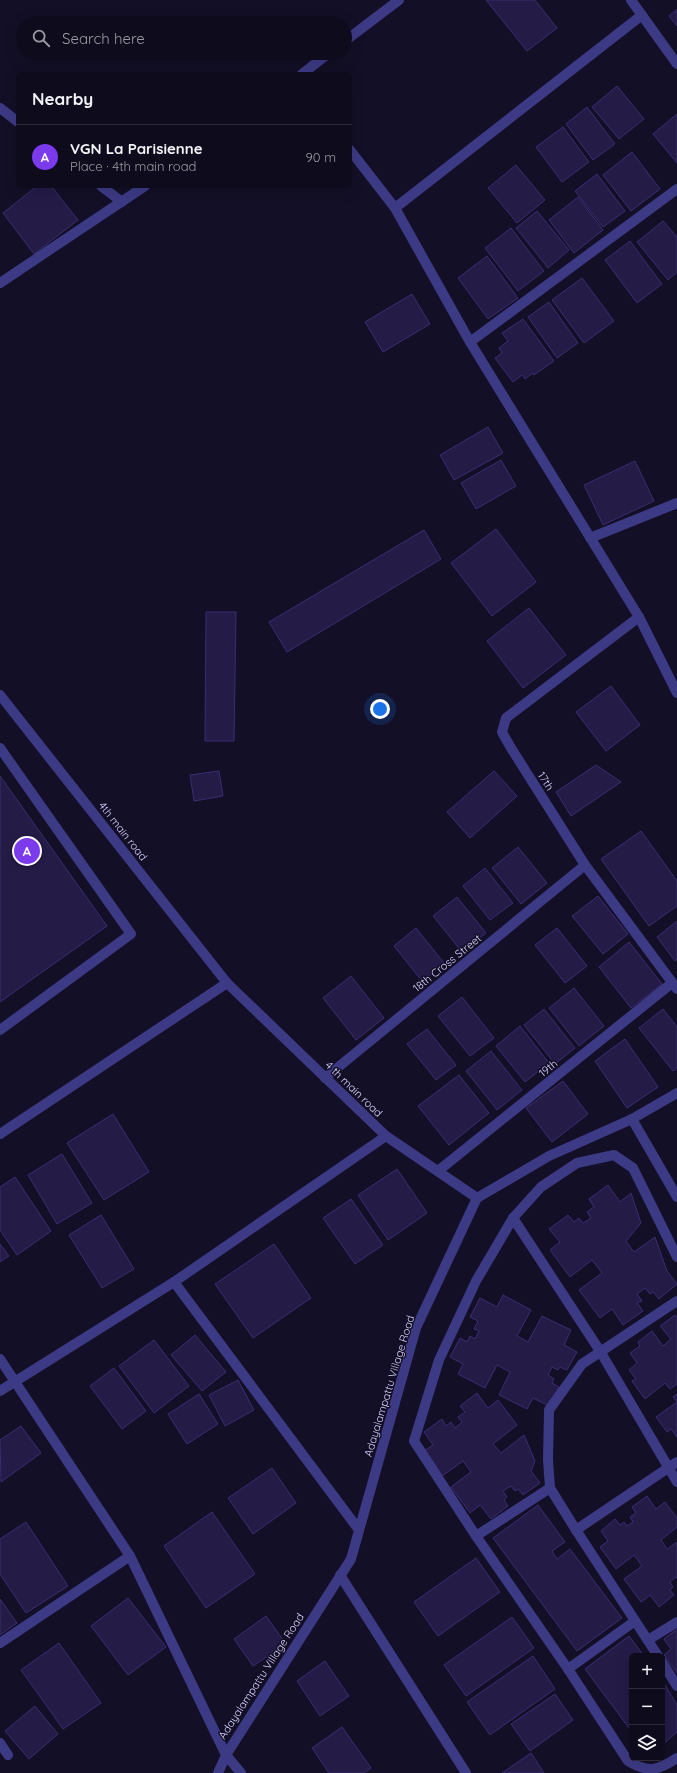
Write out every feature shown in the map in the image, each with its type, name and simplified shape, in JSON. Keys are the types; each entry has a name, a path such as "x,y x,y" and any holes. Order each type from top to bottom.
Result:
{"street":[{"path":"352,36 399,0"},
{"path":"631,0 677,64"},
{"path":"395,208 642,15"},
{"path":"305,72 320,60"},
{"path":"0,108 16,120"},
{"path":"352,153 395,208 470,342 639,617 677,692"},
{"path":"104,188 122,202"},
{"path":"0,282 142,188"},
{"path":"470,342 677,189"},
{"path":"590,538 677,503"},
{"name":"17th","path":"639,617 506,718 502,732 585,865 675,986"},
{"name":"4th main road","path":"0,694 227,983"},
{"path":"0,748 131,934 0,1030"},
{"name":"18th Cross Street","path":"325,1078 585,865"},
{"path":"0,1134 227,983"},
{"name":"4 th main road","path":"227,983 386,1136 477,1198"},
{"name":"19th","path":"438,1171 675,986"},
{"path":"477,1198 549,1156 632,1119 677,1093"},
{"path":"632,1119 677,1197"},
{"path":"0,1391 174,1282 386,1136"},
{"path":"677,1257 633,1168 614,1155 577,1163 541,1187 513,1218 476,1281 440,1360 414,1441 476,1536 568,1669 628,1761 638,1770 649,1772 662,1768 677,1758"},
{"name":"Adayalampattu Village Road","path":"241,1773 226,1755 351,1558 416,1328 477,1198"},
{"path":"513,1218 673,1465 677,1482"},
{"path":"174,1282 359,1530"},
{"path":"656,1653 634,1621 550,1488 548,1460 549,1410 582,1364 677,1301"},
{"path":"0,1359 130,1556 226,1755 218,1773"},
{"path":"576,1530 673,1465"},
{"path":"476,1536 550,1488"},
{"path":"0,1643 130,1556"},
{"path":"340,1575 466,1773"},
{"path":"568,1669 634,1621"},
{"path":"648,1640 677,1622"},
{"path":"665,1667 677,1686"},
{"path":"0,1743 8,1755"}],"building":[{"path":"486,0 535,0 557,28 527,51"},
{"path":"677,9 677,26 669,16"},
{"path":"617,86 644,119 619,139 592,107"},
{"path":"587,107 615,144 593,160 566,124"},
{"path":"677,114 677,163 653,134"},
{"path":"563,127 589,162 562,182 536,147"},
{"path":"632,152 660,189 631,211 603,175"},
{"path":"516,165 545,200 517,223 488,188"},
{"path":"597,174 625,211 603,227 575,191"},
{"path":"34,188 53,188 78,220 34,254 3,213"},
{"path":"578,197 603,230 574,253 549,220"},
{"path":"537,211 569,250 548,268 516,228"},
{"path":"663,221 677,237 677,272 668,280 637,242"},
{"path":"511,228 544,271 518,291 485,248"},
{"path":"630,241 662,284 637,303 605,260"},
{"path":"487,256 518,298 488,319 458,278"},
{"path":"582,278 614,321 584,343 552,300"},
{"path":"412,294 430,324 383,352 365,322"},
{"path":"549,302 578,343 557,358 528,317"},
{"path":"523,319 554,361 534,375 533,373 525,379 522,375 513,382 495,358 502,353 499,348 508,341 502,333"},
{"path":"488,427 503,453 454,480 440,455"},
{"path":"501,460 516,486 476,509 461,483"},
{"path":"635,461 654,501 603,525 584,485"},
{"path":"496,529 536,582 492,616 451,563"},
{"path":"424,530 441,559 287,652 269,622"},
{"path":"529,608 566,655 523,688 487,641"},
{"path":"206,612 236,612 234,741 205,741"},
{"path":"611,686 640,725 606,751 576,712"},
{"path":"596,765 621,782 571,816 556,792"},
{"path":"219,771 223,796 194,801 190,775"},
{"path":"494,771 517,796 470,838 447,812"},
{"path":"0,776 107,926 0,1002"},
{"path":"641,831 677,881 677,906 649,926 601,859"},
{"path":"518,847 547,883 521,904 492,868"},
{"path":"485,868 513,903 490,920 463,886"},
{"path":"598,896 628,934 603,954 572,916"},
{"path":"457,897 486,933 462,952 433,916"},
{"path":"677,921 677,959 675,961 657,937"},
{"path":"416,928 444,963 422,981 394,946"},
{"path":"557,928 587,966 565,983 535,945"},
{"path":"629,942 662,984 631,1008 599,967"},
{"path":"351,976 384,1018 356,1040 323,998"},
{"path":"574,988 604,1026 579,1046 549,1008"},
{"path":"462,997 494,1038 470,1056 438,1016"},
{"path":"544,1009 575,1048 555,1064 524,1025"},
{"path":"663,1009 677,1027 677,1068 673,1071 639,1028"},
{"path":"520,1026 549,1063 525,1082 496,1046"},
{"path":"427,1029 456,1065 436,1080 407,1044"},
{"path":"625,1039 658,1087 627,1108 595,1061"},
{"path":"491,1051 522,1090 497,1110 466,1071"},
{"path":"459,1075 489,1113 449,1145 418,1106"},
{"path":"563,1081 588,1114 552,1142 526,1108"},
{"path":"113,1114 149,1172 104,1200 67,1143"},
{"path":"62,1154 92,1203 57,1224 28,1175"},
{"path":"397,1169 427,1213 388,1240 358,1195"},
{"path":"15,1177 51,1231 17,1255 0,1230 0,1187"},
{"path":"608,1185 620,1202 631,1193 641,1223 626,1241 634,1252 655,1237 667,1271 677,1284 659,1299 653,1292 650,1294 645,1288 637,1294 642,1301 637,1303 643,1311 623,1325 612,1309 600,1318 579,1290 602,1273 592,1260 570,1277 550,1250 560,1242 549,1229 568,1215 574,1222 579,1218 583,1223 591,1218 587,1212 594,1207 589,1199"},
{"path":"351,1199 383,1245 355,1264 323,1218"},
{"path":"101,1215 134,1269 102,1288 69,1235"},
{"path":"0,1244 9,1256 0,1262"},
{"path":"274,1244 311,1298 253,1338 215,1284"},
{"path":"503,1295 531,1310 517,1336 528,1342 542,1316 571,1330 564,1345 577,1352 567,1370 560,1367 558,1370 552,1367 548,1375 554,1379 552,1383 559,1387 549,1406 533,1398 527,1409 499,1395 510,1372 497,1365 485,1388 458,1374 463,1364 450,1357 460,1338 467,1342 470,1336 475,1339 479,1331 474,1329 478,1321 470,1317 480,1298 497,1307"},
{"path":"675,1315 677,1318 677,1384 670,1389 665,1383 645,1399 632,1381 636,1379 629,1370 637,1363 630,1353 640,1346 638,1342 652,1331 663,1346 671,1339 660,1326"},
{"path":"195,1335 226,1372 202,1391 171,1355"},
{"path":"154,1340 189,1386 154,1413 119,1366"},
{"path":"114,1368 146,1411 122,1429 90,1386"},
{"path":"238,1380 254,1410 225,1426 209,1395"},
{"path":"477,1393 488,1408 498,1400 517,1425 493,1444 501,1453 524,1435 535,1461 531,1471 540,1483 523,1495 518,1489 515,1491 511,1486 503,1491 507,1497 504,1500 508,1506 491,1519 480,1505 470,1513 451,1487 471,1472 463,1461 442,1476 424,1451 433,1445 424,1432 442,1419 446,1426 451,1422 455,1428 462,1422 458,1417 465,1412 460,1406"},
{"path":"199,1394 218,1424 187,1444 168,1414"},
{"path":"677,1394 677,1402 673,1397"},
{"path":"677,1402 677,1437 671,1429 667,1432 656,1417"},
{"path":"21,1426 41,1453 1,1482 0,1440"},
{"path":"272,1468 296,1503 253,1534 228,1498"},
{"path":"647,1496 656,1509 665,1502 677,1518 677,1527 661,1540 667,1549 677,1542 677,1578 676,1577 670,1582 673,1587 670,1590 674,1595 659,1607 650,1595 641,1602 624,1579 642,1566 634,1555 616,1569 600,1547 608,1541 601,1531 615,1519 620,1525 624,1522 627,1526 633,1522 630,1517 636,1513 632,1507"},
{"path":"538,1505 565,1542 552,1551 557,1559 570,1549 622,1618 577,1651 493,1538"},
{"path":"212,1512 255,1574 206,1608 164,1546"},
{"path":"26,1522 68,1586 26,1613 0,1574 0,1539"},
{"path":"476,1558 500,1592 438,1636 414,1602"},
{"path":"128,1598 166,1647 128,1675 91,1626"},
{"path":"0,1599 17,1623 0,1635"},
{"path":"266,1616 286,1644 253,1666 234,1639"},
{"path":"512,1617 534,1648 466,1696 444,1665"},
{"path":"677,1629 677,1673 665,1656 665,1654 671,1649 664,1639"},
{"path":"629,1636 642,1653 629,1653 629,1728 585,1669"},
{"path":"59,1643 101,1703 63,1729 21,1670"},
{"path":"533,1656 555,1689 490,1735 467,1702"},
{"path":"325,1661 349,1696 320,1716 297,1681"},
{"path":"665,1685 677,1705 677,1732 665,1742"},
{"path":"555,1694 573,1720 530,1751 511,1724"},
{"path":"35,1706 58,1734 29,1759 5,1731"},
{"path":"342,1727 371,1768 364,1773 329,1773 312,1748"},
{"path":"531,1753 544,1773 502,1773"}],"place":[{"name":"VGN La Parisienne","path":"27,851"}]}
